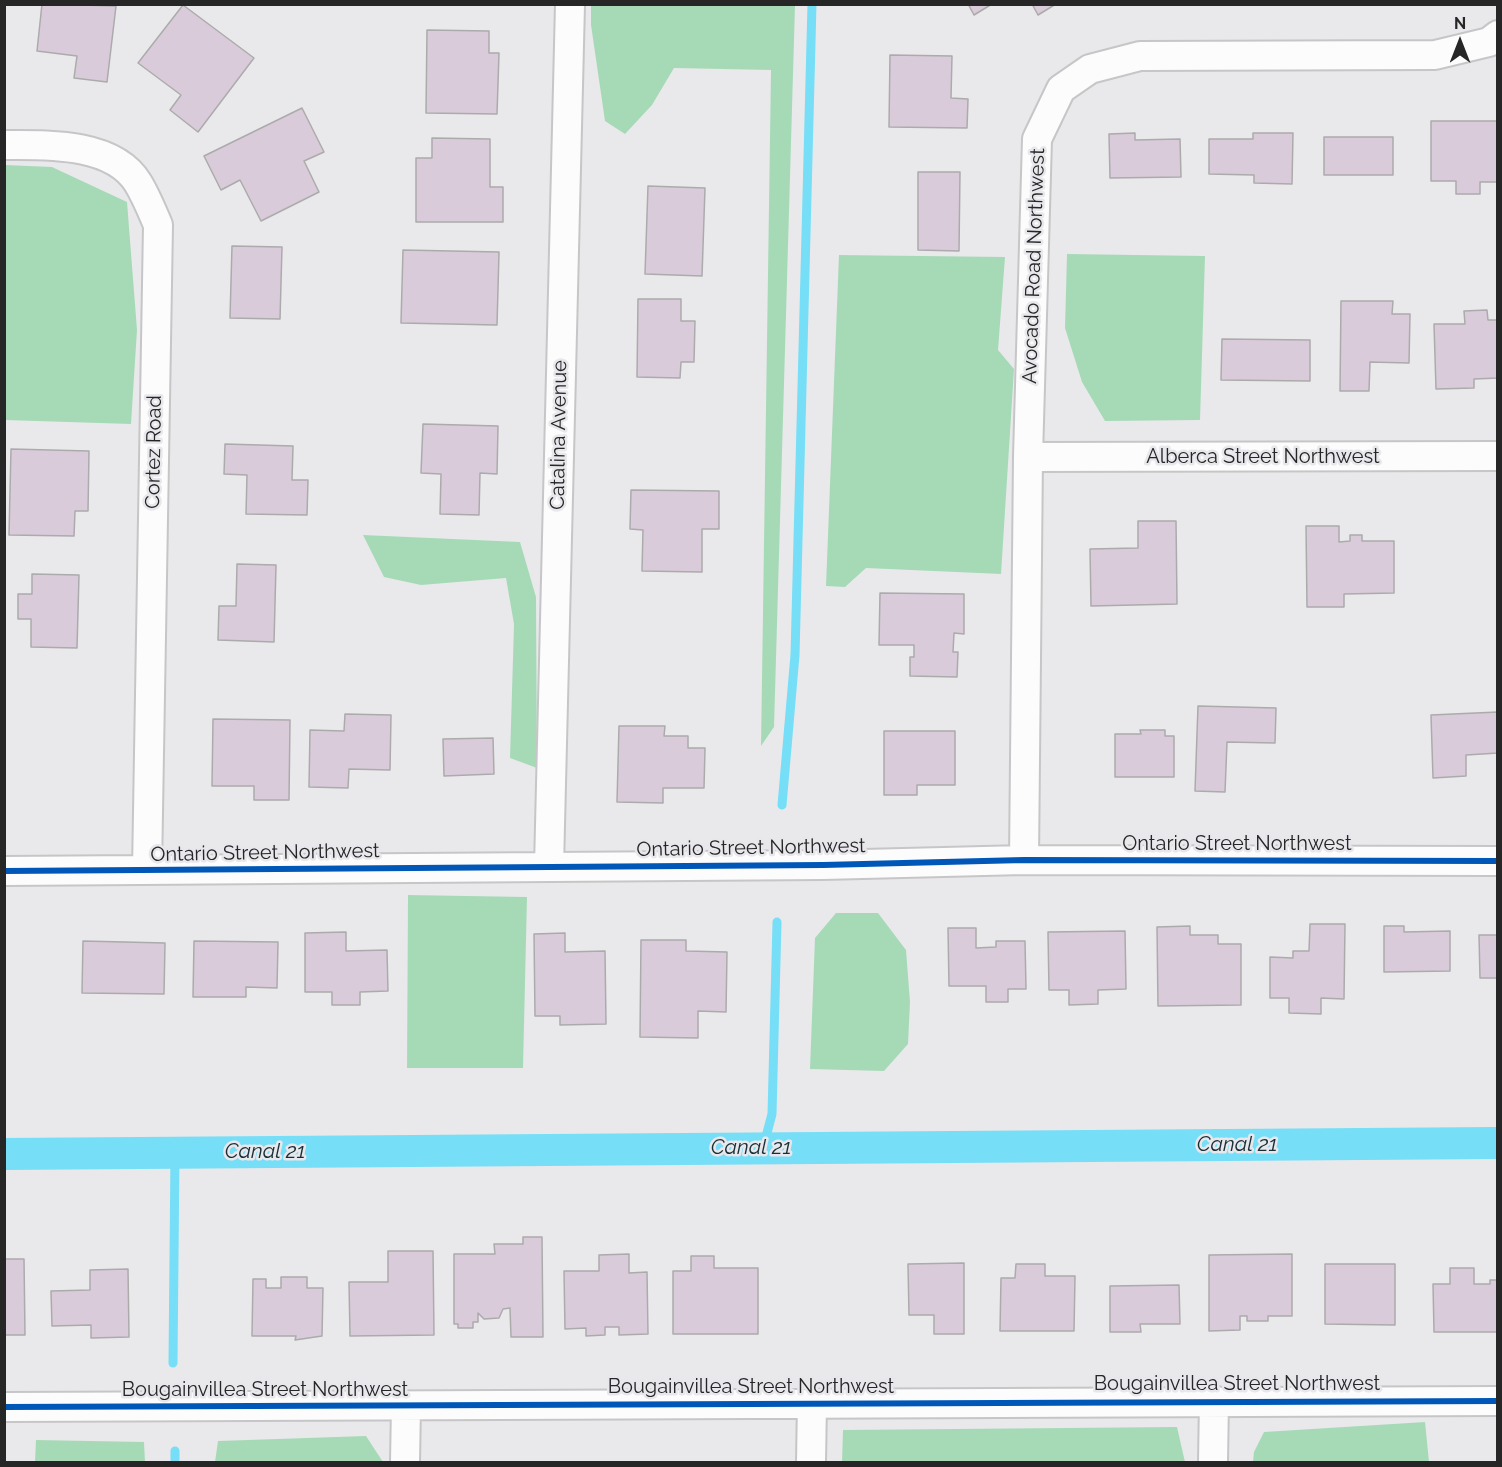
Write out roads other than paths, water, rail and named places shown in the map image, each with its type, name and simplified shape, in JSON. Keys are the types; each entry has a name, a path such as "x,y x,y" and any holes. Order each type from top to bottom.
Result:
{"street":[{"name":"Catalina Avenue","path":"549,866 570,4"},
{"name":"Avocado Road Northwest","path":"1024,860 1028,457 1037,139 1061,89 1090,69 1140,56 1435,55 1489,42 1497,35"},
{"name":"Cortez Road","path":"4,145 63,145 113,159 137,181 158,225 147,870"},
{"name":"Alberca Street Northwest","path":"1028,457 1497,456"},
{"name":"Ontario Street Northwest","path":"4,871 1024,860 1497,861"},
{"name":"Bougainvillea Street Northwest","path":"4,1407 1214,1400 1497,1401"},
{"path":"1213,1462 1214,1400"},
{"path":"811,1462 812,1403"},
{"path":"405,1462 406,1406"}],"waterway":[{"path":"782,805 795,655 812,4"},
{"path":"763,1148 772,1114 777,922"},
{"name":"Canal 21","path":"4,1154 1498,1143"},
{"path":"173,1363 175,1152"},
{"path":"175,1451 175,1462"}]}
